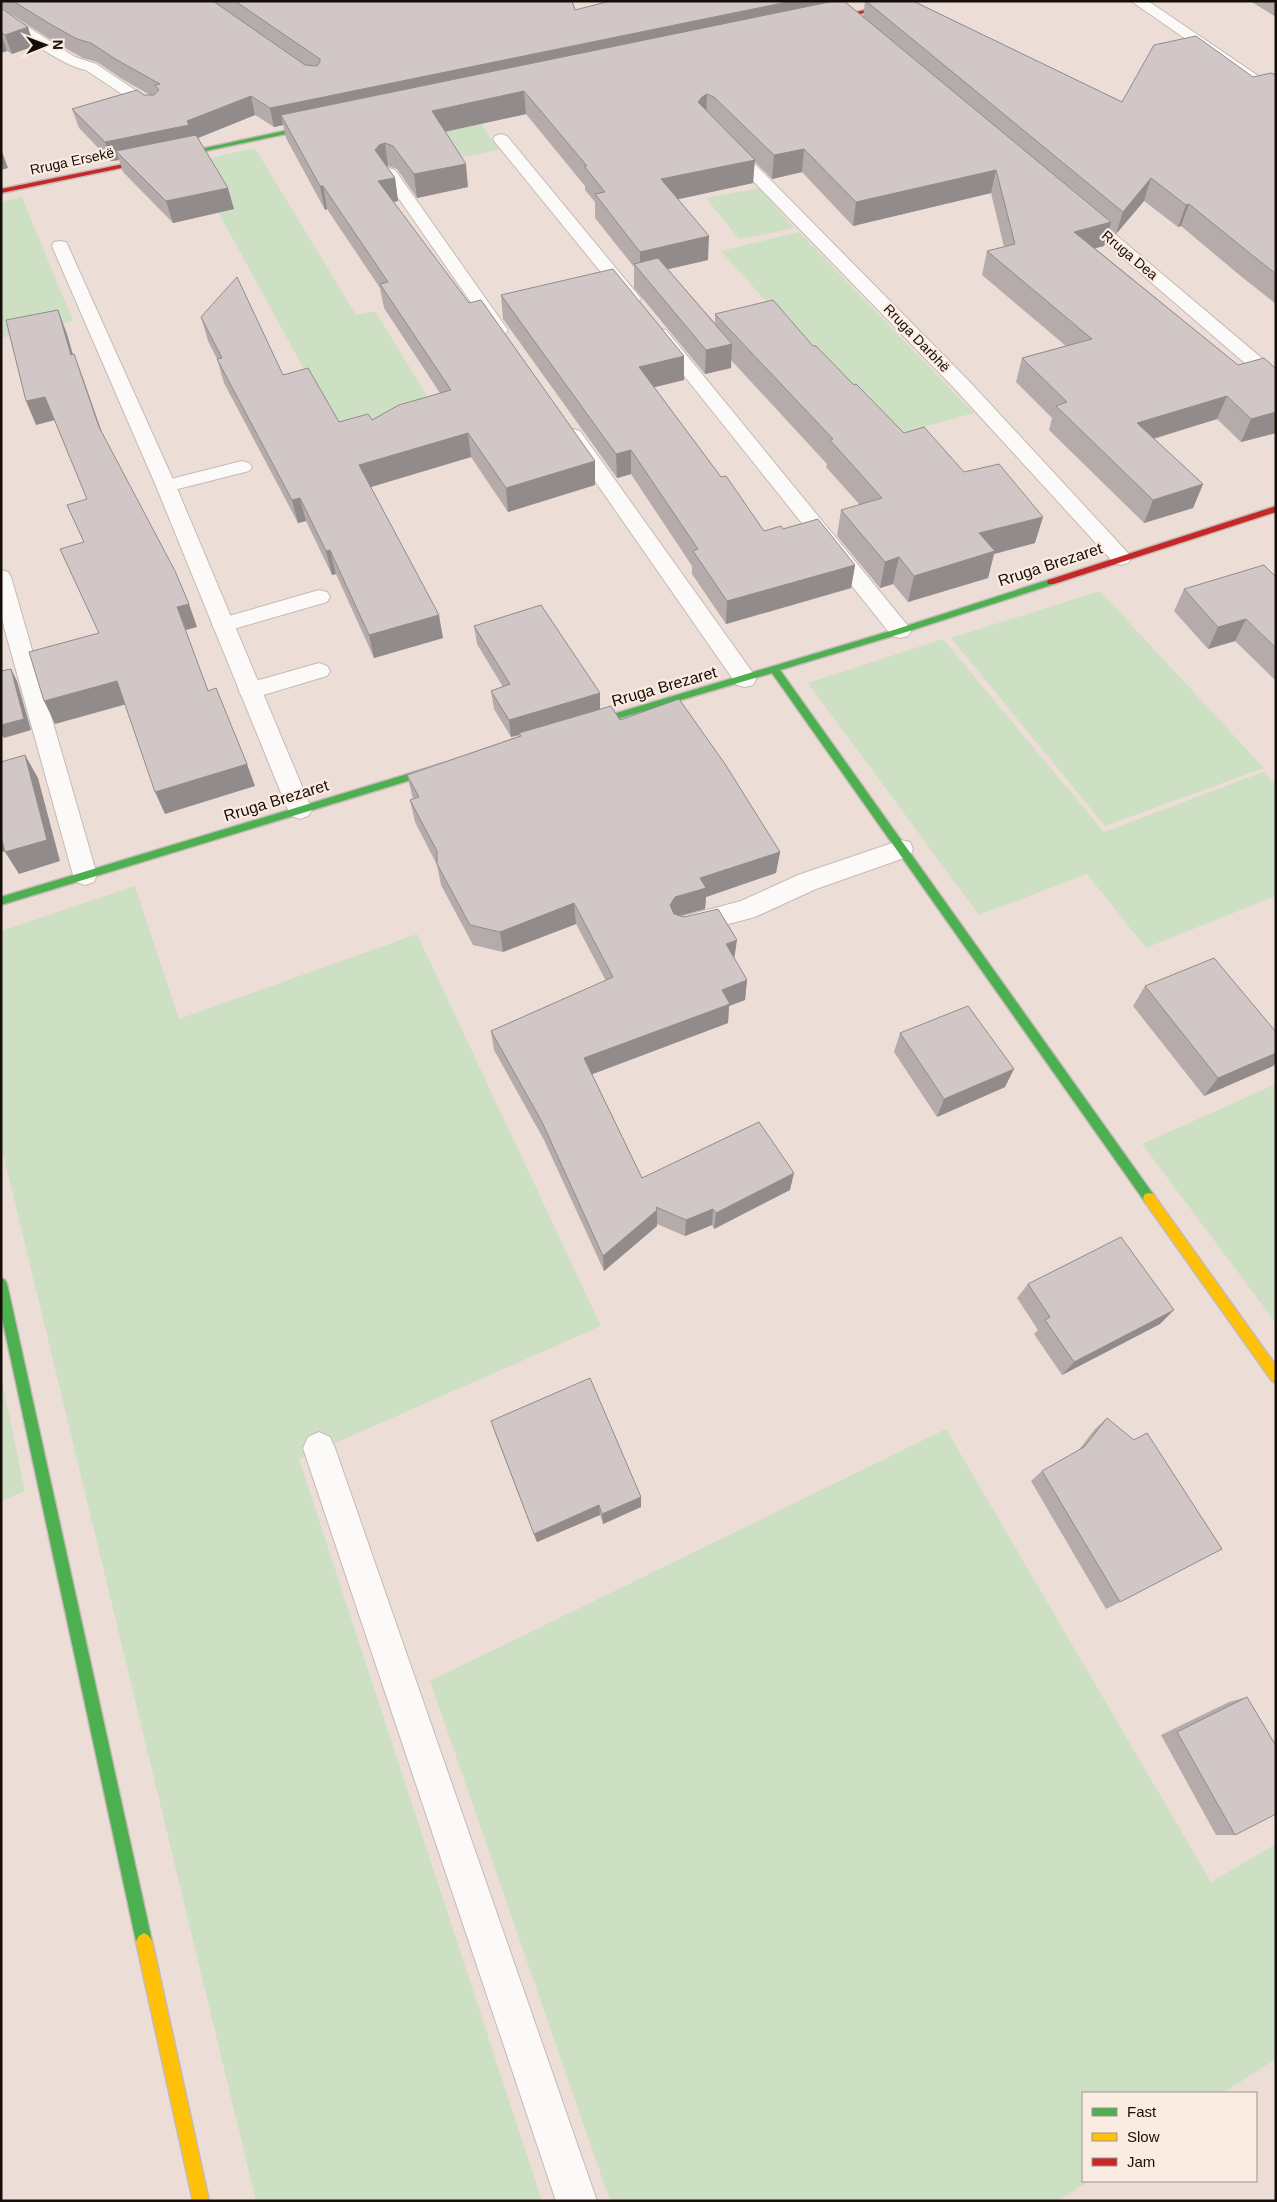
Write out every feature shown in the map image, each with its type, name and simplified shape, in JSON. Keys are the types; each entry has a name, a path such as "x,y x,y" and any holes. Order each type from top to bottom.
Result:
{"street":[{"path":"807,24 912,1"},
{"path":"1138,1 1276,95"},
{"path":"1,14 70,60 90,67 154,109"},
{"path":"844,16 859,28"},
{"name":"Rruga Ersekë","path":"1,191 336,122"},
{"name":"Rruga Darbhë","path":"714,131 962,385 1121,558"},
{"path":"501,138 900,631"},
{"path":"389,173 509,344"},
{"name":"Rruga Dea","path":"1067,203 1276,380"},
{"path":"60,246 166,486 300,810"},
{"path":"561,418 745,679"},
{"path":"166,486 242,467"},
{"name":"Rruga Brezaret","path":"575,729 900,631 1276,509"},
{"path":"1,577 85,875"},
{"path":"223,624 319,597"},
{"path":"774,669 1276,1377"},
{"path":"250,690 319,671"},
{"name":"Rruga Brezaret","path":"1,901 452,765"},
{"path":"684,926 746,910 807,882 901,849"},
{"path":"1,1284 201,2201"},
{"path":"319,1448 577,2201"}],"green space":[{"path":"468,105 499,150 399,169"},
{"path":"255,148 356,315 375,311 437,412 341,437 191,162"},
{"path":"759,188 794,228 739,239 706,198"},
{"path":"22,197 73,321 1,338 1,202"},
{"path":"799,232 974,413 888,437 721,251"},
{"path":"1100,591 1264,768 1105,826 951,638"},
{"path":"943,639 1104,832 1263,772 1276,785 1276,896 1146,948 1087,874 979,915 808,683"},
{"path":"135,886 179,1019 417,934 601,1326 299,1459 542,2201 256,2201 1,1145 1,931"},
{"path":"1276,1084 1276,1323 1142,1144"},
{"path":"1,1377 25,1491 1,1501"},
{"path":"946,1429 1211,1882 1276,1844 1276,2059 1225,2092 1082,2092 1082,2182 1087,2182 1058,2201 610,2201 430,1681"}],"building":[{"path":"13,1 213,1 305,65 317,66 320,59 235,1 572,1 575,10 610,1 792,1 270,108 251,96 187,121 189,125 105,142 72,109 137,90 144,95 154,95 159,90 155,85 160,84 91,43 77,39 50,24"},
{"path":"834,1 844,1 1111,222 1074,232 1238,365 1264,358 1276,369 1276,412 1251,419 1227,396 1137,423 1203,484 1153,500 1056,406 1067,402 1022,358 1092,339 987,251 1015,244 996,170 856,202 804,149 774,155 714,97 707,94 698,102 755,160 661,179 709,236 640,252 595,194 605,192 584,166 587,166 524,91 432,111 466,164 414,174 393,146 385,143 379,145 375,150 395,178 378,181 469,303 481,300 595,461 506,488 468,433 359,465 439,615 369,635 330,550 326,551 300,498 292,500 217,359 222,358 201,317 237,277 283,375 308,368 339,422 368,414 372,420 399,405 451,390 380,284 388,282 323,186 320,186 281,115"},
{"path":"866,1 913,1 1122,102 1154,45 1196,36 1253,77 1271,73 1276,75 1276,274 1189,204 1186,205 1151,178 1123,212"},
{"path":"1,8 28,27 5,35 1,32"},
{"path":"196,135 228,188 166,201 116,151"},
{"path":"658,258 732,344 706,350 634,264"},
{"path":"613,269 684,356 639,367 721,477 726,476 764,531 781,526 783,529 818,519 855,565 727,601 693,551 698,549 631,450 616,454 501,295"},
{"path":"773,300 813,346 816,346 854,385 856,384 904,433 924,427 964,472 999,464 1043,517 979,533 995,551 914,576 899,557 885,562 841,510 882,498 830,440 833,439 715,314"},
{"path":"58,310 71,355 74,354 99,427 175,571 189,604 177,607 208,691 216,688 247,764 155,792 117,681 44,701 29,652 99,633 60,549 84,542 67,505 87,499 45,397 26,401 6,320"},
{"path":"1264,565 1276,577 1276,648 1246,619 1218,627 1184,589"},
{"path":"541,605 600,693 509,720 491,691 510,684 474,626"},
{"path":"11,669 24,719 1,725 1,671"},
{"path":"679,699 725,764 780,852 700,878 706,888 675,897 670,905 674,914 684,917 718,909 737,940 726,944 747,980 722,990 730,1004 584,1058 642,1178 759,1122 794,1173 716,1213 713,1209 686,1220 656,1207 657,1210 603,1256 542,1122 491,1031 613,977 574,903 500,932 470,925 437,864 437,851 410,800 419,797 407,775 521,736 519,733 611,706 620,720"},
{"path":"25,755 47,840 5,852 1,837 1,762"},
{"path":"1214,958 1276,1032 1276,1053 1218,1078 1145,986"},
{"path":"968,1006 1014,1069 944,1099 900,1033"},
{"path":"1121,1237 1174,1310 1074,1362 1045,1320 1050,1317 1028,1284"},
{"path":"590,1378 641,1497 602,1514 599,1505 534,1534 491,1421"},
{"path":"1107,1418 1134,1440 1147,1433 1222,1549 1120,1602 1042,1471 1084,1447"},
{"path":"1247,1697 1276,1746 1276,1814 1235,1835 1177,1732"}],"traffic: fast":[{"path":"158,159 321,125"},
{"path":"583,726 900,631 1051,582"},
{"path":"774,669 1149,1198"},
{"path":"1,901 444,767"},
{"path":"1,1284 144,1941"}],"traffic: slow":[{"path":"1149,1198 1276,1377"},
{"path":"144,1941 201,2201"}],"traffic: jam":[{"path":"821,21 912,1"},
{"path":"1,191 158,159"},
{"path":"1051,582 1276,509"}]}
